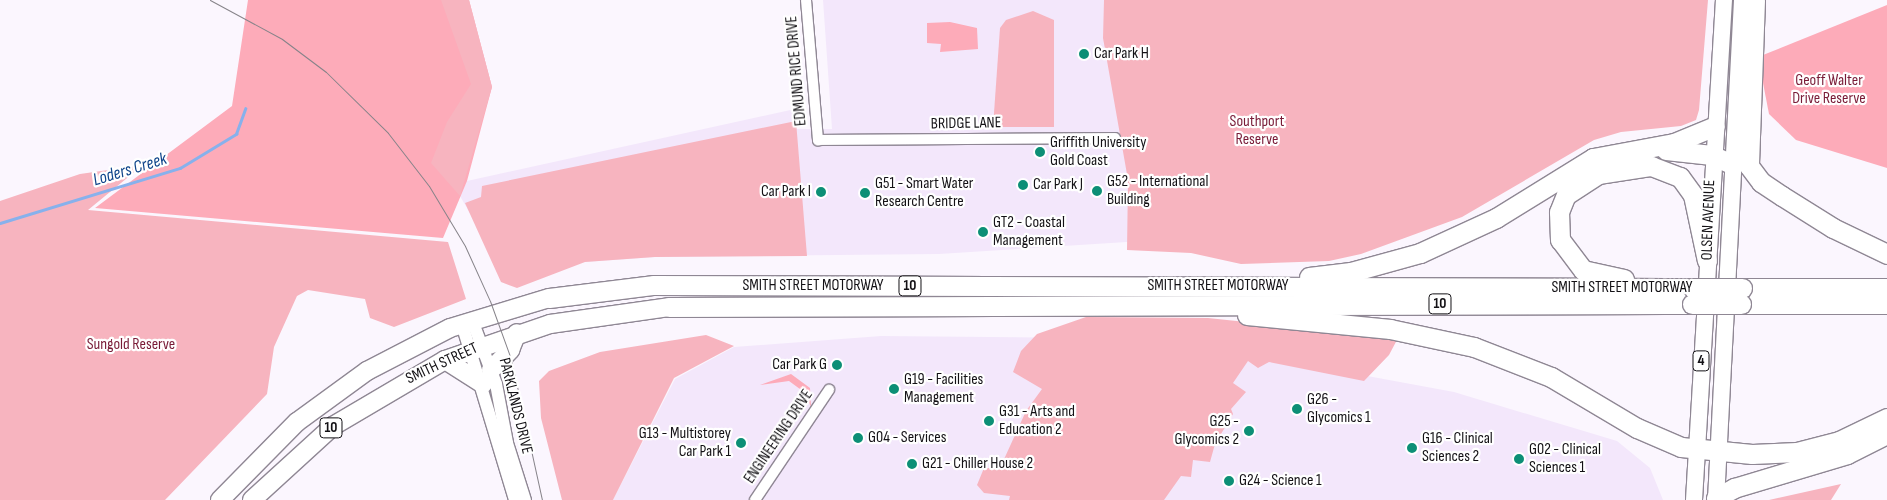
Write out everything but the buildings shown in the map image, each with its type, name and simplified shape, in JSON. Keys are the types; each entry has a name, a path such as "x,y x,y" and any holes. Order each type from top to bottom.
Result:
{"highway":[{"path":"1755,0 1746,140 1749,166 1761,182 1790,201 1833,228 1887,254"},
{"path":"1272,285 1351,272 1420,252 1488,222 1593,158 1687,140 1715,126"},
{"path":"1648,148 1712,155 1731,164"},
{"path":"1692,296 1677,281 1615,278 1584,270 1560,240 1562,204 1573,188 1591,177 1643,166 1672,172 1693,195 1707,261"},
{"name":"SMITH STREET MOTORWAY","path":"549,298 654,285 1272,285 1692,296"},
{"name":"SMITH STREET MOTORWAY","path":"669,307 1189,306 1741,296 1887,288"},
{"name":"SMITH STREET MOTORWAY","path":"1741,296 1887,304"},
{"name":"SMITH STREET","path":"220,500 260,458 336,391 410,347 467,322 549,298"},
{"path":"1189,306 1390,329 1474,347 1551,377 1656,438 1696,449 1720,452 1782,454 1814,449 1887,418"},
{"name":"SMITH STREET","path":"252,500 333,426 445,360 516,333 595,315 669,307"},
{"path":"445,360 487,377 510,350 516,333"},
{"path":"1716,499 1734,488 1847,454 1887,434"}],"main road":[{"name":"OLSEN AVENUE","path":"1694,500 1712,155 1724,0"},
{"name":"OLSEN AVENUE","path":"1716,499 1720,452 1731,164 1742,0"}],"street":[{"name":"EDMUND RICE DRIVE","path":"806,0 818,140"},
{"name":"BRIDGE LANE","path":"818,140 1114,138"},
{"name":"PARKLANDS DRIVE","path":"467,322 487,377 525,500"},
{"name":"PARKLANDS DRIVE","path":"487,377 515,500"},
{"name":"ENGINEERING DRIVE","path":"755,500 829,390"}],"shaded area":[{"name":"Griffith University Gold Coast","path":"823,0 1680,0 1253,234 939,254 655,257 585,262 488,245 460,196 467,181 795,109 797,129 832,129"},
{"path":"881,336 1089,338 1270,358 1454,392 1617,441 1650,468 1663,500 613,500 675,379 734,347"}],"green space":[{"path":"248,0 469,0 492,87 467,181 443,238 95,208 232,106"},
{"path":"441,0 469,0 492,87 460,196 431,163 447,122 471,84"},
{"name":"Southport Reserve","path":"1104,0 1708,0 1699,110 1696,120 1681,126 1621,132 1594,140 1462,217 1361,254 1329,261 1241,264 1191,253 1127,250 1128,180 1103,38"},
{"name":"Geoff Walter Drive Reserve","path":"1887,5 1887,168 1796,140 1769,114 1758,57"},
{"path":"1033,11 1054,20 1054,127 993,127 1000,28 1006,20"},
{"path":"950,22 977,28 978,49 940,52 941,44 927,43 927,23"},
{"path":"796,121 807,256 655,257 585,262 517,288 501,282 465,203 481,197 482,186"},
{"name":"Sungold Reserve","path":"143,165 88,210 448,242 466,299 394,327 370,318 365,299 308,290 297,296 274,347 267,394 165,500 0,500 0,201 80,174"},
{"path":"1086,317 1208,318 1398,338 1389,355 1364,381 1269,362 1258,368 1248,361 1233,383 1246,392 1231,409 1233,414 1215,444 1210,462 1193,460 1191,477 1181,476 1164,500 1009,500 1010,496 984,493 977,485 984,468 1000,468 1026,411 1042,389 1013,372 1021,351 1037,334"},
{"path":"706,335 734,346 674,378 613,500 562,500 541,418 539,381 549,371 600,352"},
{"path":"791,374 810,388 811,407 804,392 789,381 760,385"},
{"path":"1841,484 1831,500 1769,500"}],"waterway":[{"name":"Loders Creek","path":"0,223 180,168 236,134 245,109"}],"tram line":[{"path":"210,0 282,39 326,72 388,133 429,186 465,246 490,301 511,359 542,500"}],"place":[{"name":"Car Park H","path":"1084,54"},
{"name":"Griffith University Gold Coast","path":"1040,152"},
{"name":"Car Park J","path":"1023,185"},
{"name":"G52 - International Building","path":"1097,191"},
{"name":"Car Park I","path":"821,192"},
{"name":"G51 - Smart Water Research Centre","path":"865,193"},
{"name":"GT2 - Coastal Management","path":"983,232"},
{"name":"Car Park G","path":"837,365"},
{"name":"G19 - Facilities Management","path":"894,389"},
{"name":"G26 - Glycomics 1","path":"1297,409"},
{"name":"G31 - Arts and Education 2","path":"989,421"},
{"name":"G25 - Glycomics 2","path":"1249,431"},
{"name":"G04 - Services","path":"858,438"},
{"name":"G13 - Multistorey Car Park 1","path":"741,443"},
{"name":"G16 - Clinical Sciences 2","path":"1412,448"},
{"name":"G02 - Clinical Sciences 1","path":"1519,459"},
{"name":"G21 - Chiller House 2","path":"912,464"},
{"name":"G24 - Science 1","path":"1229,481"}]}
